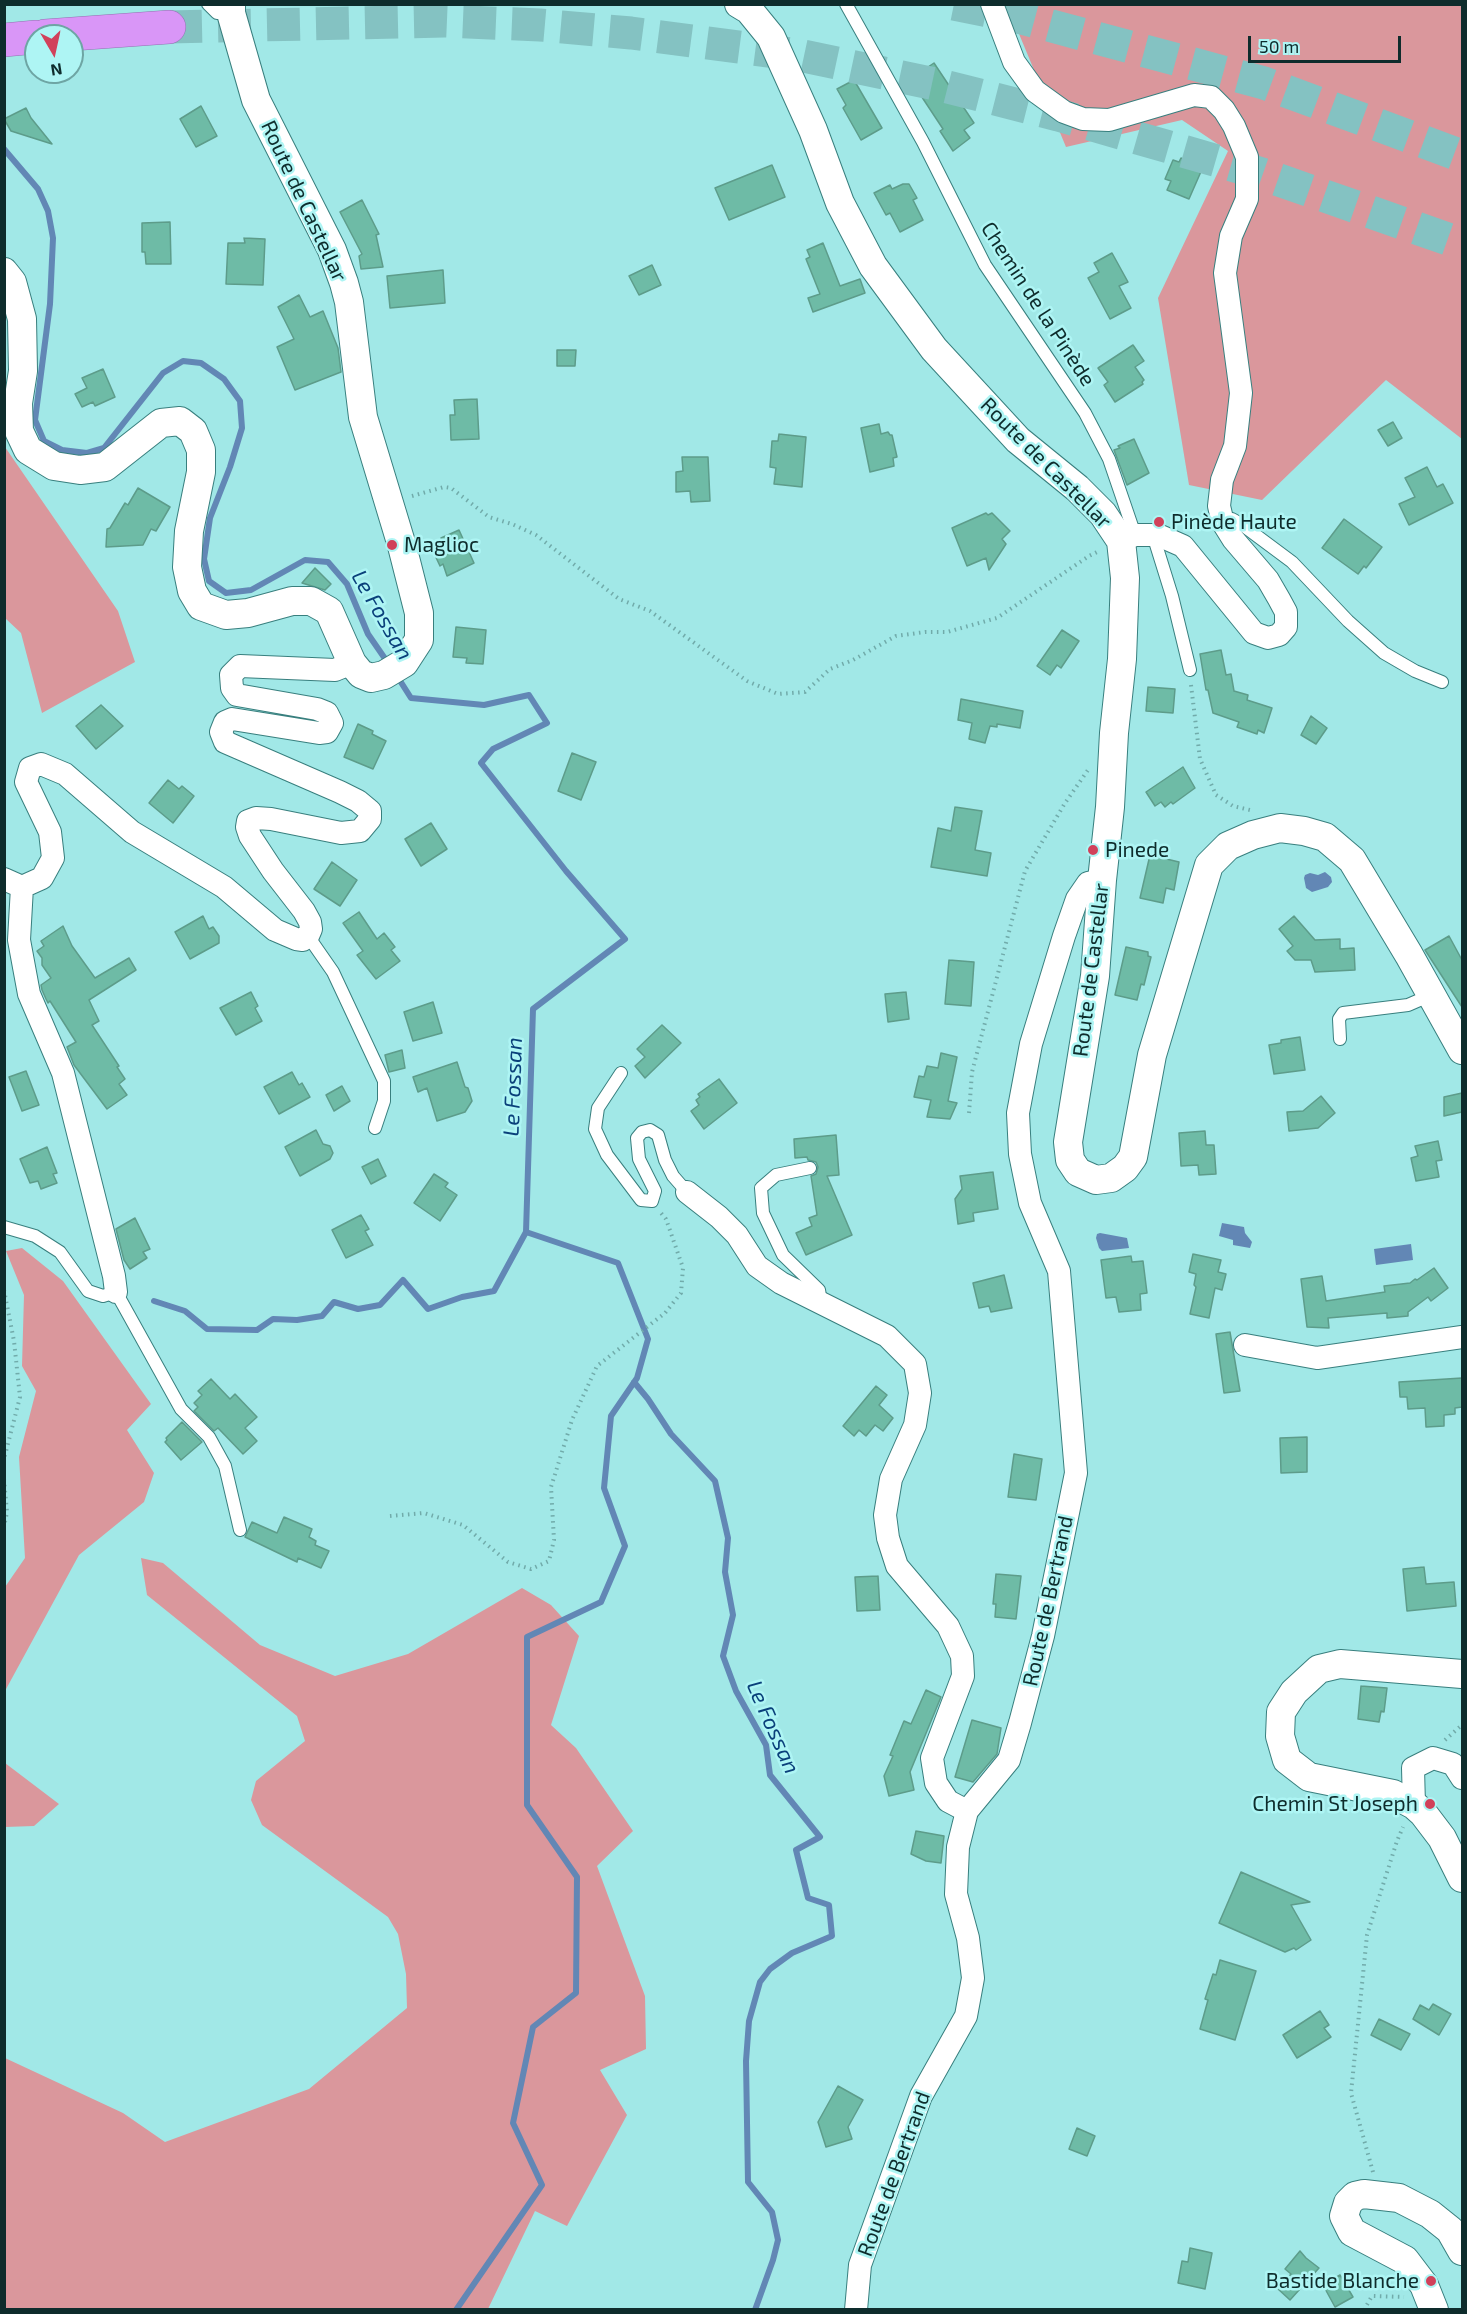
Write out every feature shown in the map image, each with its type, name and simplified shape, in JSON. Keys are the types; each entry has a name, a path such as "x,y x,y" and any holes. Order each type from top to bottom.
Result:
{"highway":[{"path":"84,32 169,27"},
{"path":"4,40 24,38"}],"street":[{"name":"Route de Castellar","path":"739,4 749,10 771,37 813,130 840,203 873,266 934,349 1018,440 1077,488 1103,513 1137,537 1125,578 1122,659 1095,976 1068,1142 1070,1160 1078,1172 1096,1180 1111,1178 1125,1168 1133,1157 1152,1055 1209,865 1228,846 1252,835 1280,828 1304,831 1325,837 1352,860 1432,994 1462,1050"},
{"path":"992,4 1014,62 1035,91 1064,112 1083,119 1109,120 1194,95 1211,97 1224,110 1234,126 1247,158 1246,199 1231,236 1225,273 1241,393 1235,446 1221,489 1219,506 1223,523 1233,539 1268,580 1286,612 1286,627 1279,635 1268,638 1254,633 1183,546 1137,537"},
{"name":"Route de Castellar","path":"223,7 256,100 332,250 344,282 350,302 363,417 419,613 419,640 394,669 371,678 361,674 352,663"},
{"path":"4,272 12,282 22,319 19,431 28,450 54,466 80,470 105,467 161,423 180,421 194,431 201,450 201,472 189,531 187,567 192,591 201,606 226,615 248,613 292,601 311,601 329,611 352,663 334,670 240,666 231,675 232,688 237,695 317,709 327,713 332,723 327,732 318,733 232,719 225,722 221,732 225,742 340,792 358,801 370,811 370,819 360,831 341,833 271,819 248,820 247,827 250,836 310,922 308,936 303,940 275,930 224,887 132,832 65,774 41,764 30,768 26,782 50,832 53,858 42,878 13,883 19,940 29,994 63,1073 114,1276 116,1292"},
{"name":"Route de Bertrand","path":"856,2310 860,2265 921,2096 966,2016 973,1978 968,1938 956,1894 958,1847 967,1811 1009,1760 1042,1636 1076,1473 1059,1271 1030,1203 1020,1154 1018,1113 1031,1044 1077,899 1088,883 1102,880"},
{"path":"687,1192 719,1217 737,1235 758,1266 781,1283 887,1336 915,1364 920,1392 915,1425 891,1479 885,1515 888,1538 897,1566 948,1626 962,1656 963,1676 932,1758 936,1783 948,1801 967,1811"},
{"path":"1245,1345 1317,1358 1462,1337"},
{"path":"1462,1674 1340,1664 1319,1669 1294,1692 1281,1712 1280,1736 1287,1760 1309,1777 1393,1794 1414,1805 1442,1838 1462,1878"},
{"path":"1414,1805 1413,1768 1433,1758 1453,1764 1462,1778"},
{"path":"1434,2308 1424,2285 1405,2260 1352,2232 1344,2216 1348,2204 1354,2196 1364,2194 1399,2198 1430,2214 1450,2230 1462,2251"}],"lane":[{"name":"Chemin de la Pinède","path":"846,4 922,142 985,265 1085,414 1109,459 1137,537 1172,596 1190,670"},
{"path":"1223,523 1232,519 1241,524 1292,562 1348,621 1384,653 1415,671 1442,682"},
{"path":"308,936 333,972 384,1081 384,1101 375,1128"},
{"path":"1340,1039 1339,1019 1343,1013 1408,1005 1432,994"},
{"path":"621,1073 598,1108 595,1129 607,1155 641,1200 652,1201 655,1191 639,1159 637,1138 642,1132 650,1130 658,1135 665,1160 673,1176 687,1192"},
{"path":"810,1168 776,1175 761,1188 762,1213 783,1255 819,1290 821,1303"},
{"path":"4,1227 35,1236 60,1252 88,1291 102,1296 116,1292 181,1409 208,1437 225,1466 240,1530"}],"path":[{"path":"388,502 444,487 451,488 489,517 536,535 618,599 650,611 747,681 778,694 805,692 830,669 853,660 896,636 947,632 998,618 1089,556 1137,537"},
{"path":"1190,670 1192,707 1200,759 1216,795 1233,806 1276,812 1280,828"},
{"path":"969,1113 972,1072 1025,871 1065,803 1089,768"},
{"path":"390,1516 424,1513 463,1525 508,1562 531,1569 549,1561 554,1540 551,1487 572,1420 597,1366 665,1313 681,1293 683,1268 666,1220 652,1201"},
{"path":"4,1290 14,1341 20,1397 4,1459"},
{"path":"4,1479 7,1512 4,1527"},
{"path":"1399,2198 1400,2189 1375,2182 1372,2161 1351,2093 1367,1935 1397,1841 1414,1805"},
{"path":"1364,2310 1372,2296 1413,2298 1434,2308"}],"shaded area":[{"path":"1007,5 1462,5 1462,439 1386,380 1262,500 1189,485 1158,298 1228,151 1182,120 1066,147"},
{"path":"5,447 118,611 135,662 42,713 21,633 5,618"},
{"path":"22,1248 63,1281 151,1404 127,1430 154,1473 144,1502 79,1555 5,1691 5,1587 25,1558 19,1457 36,1391 22,1366 24,1295 6,1251"},
{"path":"141,1558 163,1563 260,1645 335,1676 408,1654 522,1588 551,1605 579,1636 551,1725 576,1748 633,1831 597,1866 645,1996 646,2049 600,2070 627,2115 567,2226 535,2211 488,2309 5,2309 5,2058 123,2113 165,2142 309,2089 407,2008 406,1974 398,1934 388,1917 262,1825 251,1800 256,1781 305,1741 297,1716 147,1595"},
{"path":"5,1763 59,1804 34,1826 5,1827"}],"water":[{"path":"1325,872 1331,877 1332,882 1328,887 1312,892 1306,888 1305,875 1310,873 1318,875"},
{"path":"1222,1223 1244,1227 1245,1233 1252,1242 1250,1248 1233,1245 1233,1240 1219,1236"},
{"path":"1100,1233 1127,1238 1129,1248 1102,1251 1096,1238"},
{"path":"1411,1244 1413,1260 1376,1265 1374,1249"}],"building":[{"path":"934,63 974,123 964,130 970,138 953,151 940,131 943,129 910,79"},
{"path":"854,80 882,128 861,140 843,108 846,105 837,89"},
{"path":"201,106 217,136 196,147 180,119"},
{"path":"26,108 31,118 52,144 11,131 4,119"},
{"path":"1181,158 1203,167 1189,199 1167,190 1171,181 1165,179 1173,160 1179,162"},
{"path":"772,165 785,197 729,220 715,188"},
{"path":"909,184 917,198 913,200 923,220 900,232 890,213 886,215 874,193 890,185 892,189"},
{"path":"362,200 379,234 376,235 383,267 361,269 359,256 362,254 340,212"},
{"path":"170,222 171,264 146,264 145,252 142,252 142,223"},
{"path":"244,238 265,239 263,285 226,284 228,243 245,243"},
{"path":"823,243 840,286 860,279 865,293 813,312 808,298 820,294 806,259 810,257 807,250"},
{"path":"1112,253 1128,282 1119,286 1131,308 1110,319 1088,278 1099,272 1094,263"},
{"path":"652,265 661,285 639,295 629,276"},
{"path":"443,270 445,303 390,308 387,276"},
{"path":"299,295 310,317 323,311 338,348 341,372 295,390 277,347 294,339 278,307"},
{"path":"1133,345 1144,361 1135,367 1144,380 1143,384 1115,402 1104,385 1108,382 1098,368"},
{"path":"557,350 576,350 575,366 557,366"},
{"path":"103,369 115,397 95,406 93,402 82,407 75,394 87,388 82,378"},
{"path":"477,399 479,439 451,440 450,415 455,415 454,400"},
{"path":"1393,422 1402,438 1388,446 1378,430"},
{"path":"879,424 881,434 888,432 892,435 897,457 893,458 894,466 870,472 861,428"},
{"path":"779,434 806,437 802,487 774,484 776,468 770,467 772,441 778,441"},
{"path":"1134,439 1149,473 1127,485 1114,450"},
{"path":"682,457 708,457 710,501 691,502 690,491 676,492 676,472 683,471"},
{"path":"1427,467 1437,487 1443,484 1453,503 1409,525 1399,504 1415,497 1405,478"},
{"path":"138,488 170,507 156,531 151,529 143,545 106,547 107,529 110,528 125,503 128,505"},
{"path":"986,513 988,515 992,513 1010,531 1002,539 1006,544 989,570 986,558 967,566 952,528"},
{"path":"1344,519 1382,547 1366,568 1364,566 1358,574 1322,548"},
{"path":"459,530 474,563 447,576 443,564 440,566 432,549 444,543 441,538"},
{"path":"315,568 331,584 325,590 302,583"},
{"path":"456,627 486,630 483,664 466,663 467,658 453,657"},
{"path":"1062,630 1079,641 1061,668 1057,665 1050,675 1037,666"},
{"path":"1221,650 1226,675 1231,674 1234,691 1248,695 1247,700 1272,708 1264,733 1258,730 1257,734 1237,727 1239,722 1213,713 1208,690 1206,690 1200,654"},
{"path":"1148,687 1175,689 1173,713 1146,711"},
{"path":"961,699 1023,711 1020,728 997,724 997,727 990,726 985,743 969,739 972,723 958,720"},
{"path":"101,705 123,726 96,749 76,726"},
{"path":"1311,716 1327,728 1316,744 1301,735"},
{"path":"358,724 373,731 372,734 386,741 373,769 344,757"},
{"path":"572,753 596,762 581,800 558,791"},
{"path":"1183,767 1195,788 1173,804 1171,802 1165,807 1161,802 1155,806 1146,792"},
{"path":"168,780 179,789 182,786 194,796 173,823 149,803"},
{"path":"955,807 982,811 975,850 991,853 987,876 931,867 938,828 951,831"},
{"path":"431,823 447,849 421,866 405,839"},
{"path":"1150,855 1179,862 1174,890 1166,888 1163,903 1140,898"},
{"path":"332,862 357,880 340,906 314,889"},
{"path":"359,912 377,939 384,933 395,947 391,950 400,961 376,979 357,955 363,951 343,923"},
{"path":"203,916 209,929 213,927 219,936 219,943 190,959 175,932"},
{"path":"1294,916 1315,940 1340,939 1340,949 1354,948 1355,970 1315,972 1311,960 1295,960 1287,951 1293,946 1279,929"},
{"path":"63,926 72,946 95,978 129,958 136,970 89,1000 99,1021 92,1025 125,1079 119,1084 127,1095 107,1109 74,1065 67,1047 76,1042 50,1001 48,1003 42,990 41,985 51,978 42,965 42,958 37,951 44,946 41,941"},
{"path":"1449,936 1462,960 1462,1007 1425,950"},
{"path":"1126,947 1148,952 1148,956 1151,957 1144,985 1141,984 1137,1000 1115,995"},
{"path":"949,960 974,962 971,1006 945,1004"},
{"path":"251,992 258,1006 255,1008 262,1021 236,1035 220,1008"},
{"path":"906,992 909,1019 888,1022 885,994"},
{"path":"433,1002 442,1033 413,1041 404,1012"},
{"path":"662,1025 681,1043 645,1078 635,1066 645,1057 637,1049"},
{"path":"1300,1037 1305,1070 1274,1074 1269,1045 1281,1043 1281,1040"},
{"path":"402,1050 405,1068 389,1072 385,1055"},
{"path":"941,1053 957,1057 948,1101 957,1103 950,1119 927,1117 931,1100 914,1097 919,1076 924,1077 927,1066 938,1068"},
{"path":"457,1062 472,1101 465,1112 437,1121 427,1088 418,1092 413,1077"},
{"path":"26,1071 39,1105 22,1111 9,1077"},
{"path":"292,1072 299,1085 302,1083 310,1097 279,1114 264,1087"},
{"path":"719,1079 737,1103 704,1129 691,1111 699,1105 696,1100 700,1097 698,1094"},
{"path":"342,1086 350,1101 334,1111 326,1095"},
{"path":"1462,1093 1462,1112 1444,1116 1444,1097"},
{"path":"1321,1096 1335,1113 1318,1128 1289,1131 1287,1112 1303,1111"},
{"path":"316,1130 323,1144 330,1146 333,1153 330,1159 300,1176 285,1147"},
{"path":"1205,1131 1206,1145 1214,1145 1216,1174 1199,1175 1198,1165 1181,1166 1179,1133"},
{"path":"836,1135 839,1175 827,1176 852,1235 806,1255 796,1233 812,1226 809,1218 817,1215 811,1176 816,1174 818,1167 816,1162 808,1160 807,1157 795,1158 794,1139"},
{"path":"1438,1141 1442,1160 1436,1161 1439,1177 1416,1181 1411,1158 1418,1156 1415,1146"},
{"path":"47,1147 57,1173 53,1174 57,1183 41,1189 38,1181 30,1183 20,1159"},
{"path":"378,1159 386,1176 371,1184 362,1167"},
{"path":"993,1172 998,1209 973,1213 974,1221 958,1224 955,1199 962,1189 960,1176"},
{"path":"434,1174 448,1183 445,1187 457,1195 440,1221 414,1203"},
{"path":"361,1215 369,1229 365,1231 373,1245 346,1258 332,1230"},
{"path":"135,1218 150,1249 143,1252 147,1258 130,1269 124,1260 116,1229"},
{"path":"1193,1254 1221,1260 1218,1272 1226,1274 1222,1290 1215,1288 1209,1318 1190,1314 1196,1287 1194,1285 1196,1274 1189,1272"},
{"path":"1131,1256 1132,1262 1143,1261 1147,1293 1140,1294 1141,1310 1119,1312 1116,1297 1106,1298 1101,1260"},
{"path":"1434,1268 1448,1288 1431,1301 1428,1297 1408,1312 1408,1316 1387,1318 1387,1313 1328,1318 1329,1328 1307,1327 1301,1279 1322,1276 1326,1301 1385,1292 1384,1286 1410,1283"},
{"path":"1004,1275 1012,1308 991,1312 989,1306 979,1308 973,1283"},
{"path":"1230,1332 1240,1391 1224,1393 1216,1334"},
{"path":"1462,1378 1462,1407 1455,1408 1455,1414 1444,1415 1444,1426 1426,1427 1425,1408 1408,1409 1407,1397 1400,1397 1399,1382"},
{"path":"211,1379 230,1399 235,1394 257,1417 245,1428 257,1441 243,1454 218,1428 214,1431 194,1411 198,1407 194,1403 202,1395 198,1391"},
{"path":"876,1386 887,1395 879,1405 893,1418 883,1431 875,1425 866,1436 859,1430 854,1436 843,1426"},
{"path":"182,1422 202,1442 181,1460 165,1442 166,1438"},
{"path":"1307,1437 1307,1472 1281,1473 1280,1438"},
{"path":"1014,1454 1042,1459 1036,1500 1008,1497"},
{"path":"284,1517 312,1529 309,1537 316,1541 315,1545 329,1551 321,1568 298,1558 297,1562 245,1537 252,1522 277,1533"},
{"path":"1424,1567 1426,1584 1454,1582 1456,1606 1407,1611 1403,1569"},
{"path":"996,1574 1021,1576 1016,1619 995,1617 996,1604 993,1604"},
{"path":"878,1576 880,1610 857,1611 855,1577"},
{"path":"1361,1686 1387,1688 1384,1712 1381,1711 1379,1722 1358,1719"},
{"path":"926,1690 941,1697 910,1772 914,1790 889,1796 884,1776 893,1756 890,1755 904,1721 911,1724"},
{"path":"972,1720 1001,1728 997,1754 973,1782 955,1777"},
{"path":"916,1831 944,1836 941,1863 926,1861 911,1854"},
{"path":"1241,1872 1310,1902 1291,1905 1311,1940 1296,1950 1294,1948 1285,1952 1219,1923"},
{"path":"1220,1960 1256,1971 1235,2040 1200,2029 1208,2000 1205,1999"},
{"path":"1433,2004 1451,2014 1439,2035 1413,2019 1420,2005 1429,2010"},
{"path":"1320,2011 1329,2025 1324,2028 1331,2037 1297,2058 1283,2035"},
{"path":"1379,2019 1410,2034 1401,2050 1371,2035"},
{"path":"838,2086 863,2100 848,2127 852,2139 826,2147 818,2122"},
{"path":"1077,2128 1095,2136 1087,2156 1069,2149"},
{"path":"1190,2248 1212,2253 1205,2289 1178,2283 1182,2261 1188,2262"},
{"path":"1300,2251 1319,2268 1290,2300 1278,2289 1291,2274 1285,2269"},
{"path":"1340,2275 1353,2297 1335,2307 1323,2285"}],"waterway":[{"name":"Le Fossan","path":"4,149 38,189 48,211 53,238 50,304 35,420 44,441 62,450 87,453 104,448 163,373 183,361 201,363 224,379 240,401 242,428 210,518 204,559 209,581 226,593 251,590 305,560 328,562 347,584 368,634 388,663"},
{"name":"Le Fossan","path":"154,1301 185,1311 207,1329 257,1330 273,1319 297,1320 322,1316 334,1302 358,1309 380,1305 403,1280 428,1309 462,1297 494,1291 526,1232 533,1009 625,939 566,871 481,763 493,749 547,723 529,695 484,705 411,698 397,676"},
{"path":"456,2310 542,2185 513,2123 533,2027 576,1993 577,1877 527,1805 527,1637 601,1602 625,1546 604,1488 611,1416 637,1378 648,1339 618,1263 526,1232"},
{"name":"Le Fossan","path":"634,1382 671,1434 715,1481 728,1538 725,1572 733,1615 723,1656 736,1691 766,1745 770,1775 820,1837 796,1850 808,1898 829,1905 832,1936 792,1953 770,1969 760,1982 749,2021 746,2061 748,2182 772,2212 778,2240 755,2310"}],"tunnel":[{"path":"954,4 1022,18 1264,83 1462,156"},
{"path":"169,27 444,21 540,25 631,33 799,55 944,86 1058,115 1259,173 1462,244"}],"place":[{"name":"Pinède Haute","path":"1159,522"},
{"name":"Maglioc","path":"392,545"},
{"name":"Pinede","path":"1093,850"},
{"name":"Chemin St Joseph","path":"1430,1804"},
{"name":"Bastide Blanche","path":"1431,2281"}]}
